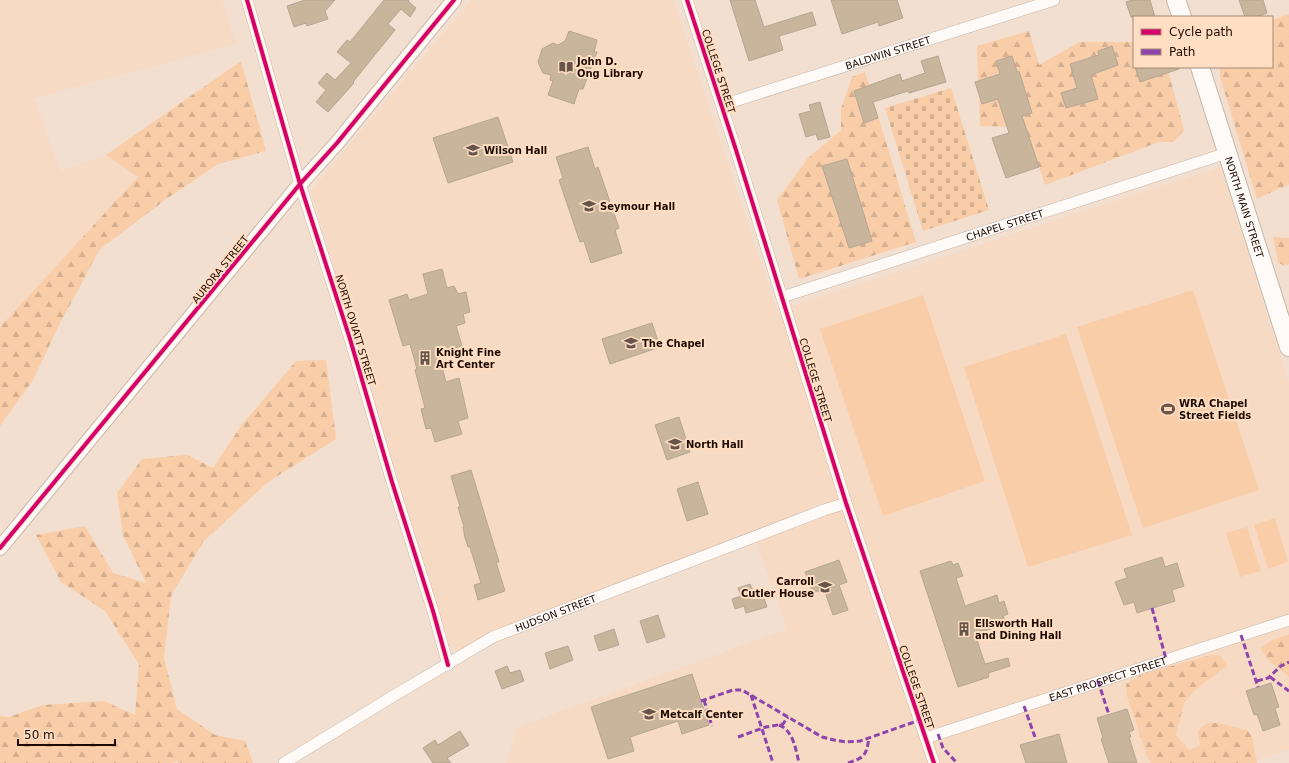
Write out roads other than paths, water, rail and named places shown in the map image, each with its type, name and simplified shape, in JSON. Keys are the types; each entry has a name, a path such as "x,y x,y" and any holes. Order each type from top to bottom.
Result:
{"main road":[{"path":"1176,0 1182,16"},
{"name":"NORTH MAIN STREET","path":"1200,68 1289,347"}],"street":[{"name":"NORTH OVIATT STREET","path":"246,0 300,184 350,339 448,665"},
{"name":"AURORA STREET","path":"0,548 300,184 337,143 454,0"},
{"name":"COLLEGE STREET","path":"687,0 722,105 846,503 934,763"},
{"name":"BALDWIN STREET","path":"722,105 1054,0"},
{"name":"CHAPEL STREET","path":"782,297 1227,153"},
{"name":"HUDSON STREET","path":"284,763 395,695 493,638 846,503"},
{"name":"EAST PROSPECT STREET","path":"926,738 1289,620"}],"place":[{"name":"John D. Ong Library","path":"566,67"},
{"name":"Wilson Hall","path":"473,150"},
{"name":"Seymour Hall","path":"589,206"},
{"name":"The Chapel","path":"631,343"},
{"name":"Knight Fine Art Center","path":"425,358"},
{"name":"WRA Chapel Street Fields","path":"1168,409"},
{"name":"North Hall","path":"675,444"},
{"name":"Carroll Cutler House","path":"825,587"},
{"name":"Ellsworth Hall and Dining Hall","path":"964,629"},
{"name":"Metcalf Center","path":"649,714"}]}
